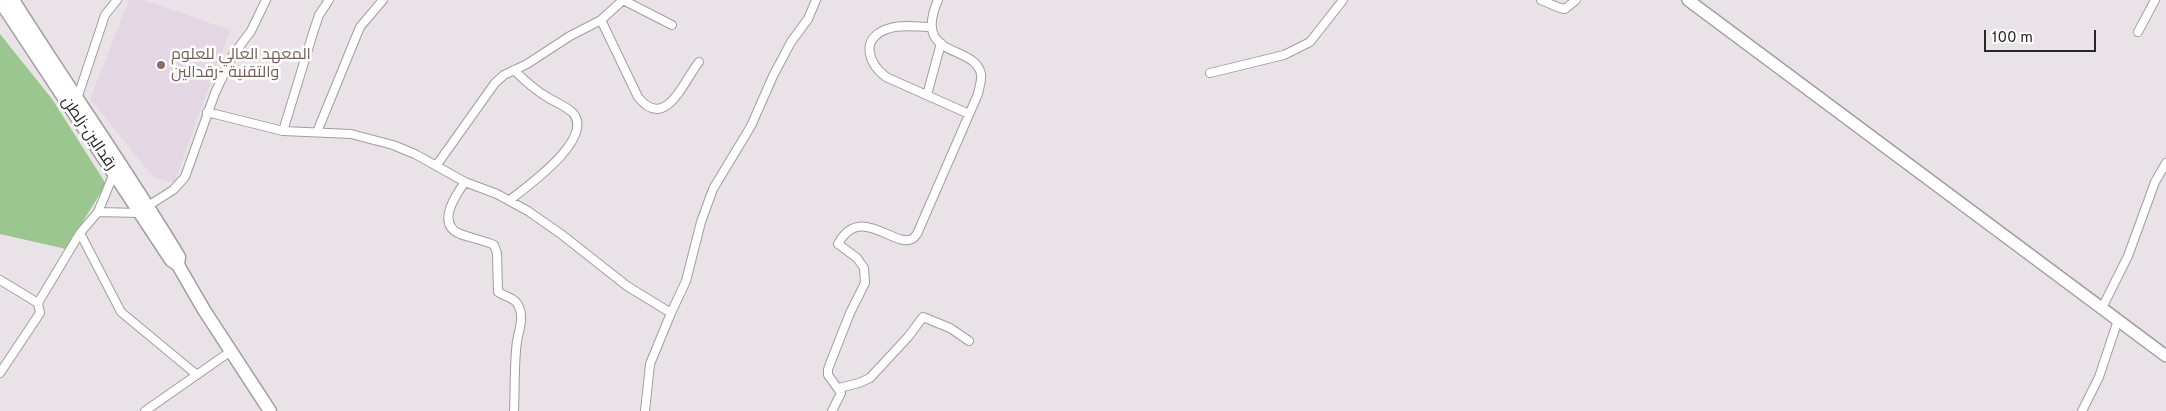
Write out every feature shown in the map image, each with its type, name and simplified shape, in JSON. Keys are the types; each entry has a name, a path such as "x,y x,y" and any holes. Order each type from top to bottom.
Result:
{"main road":[{"name":"رقدالين-زلطن","path":"4,2 76,100 144,209"},
{"name":"رقدالين-زلطن","path":"4,2 114,173 144,209 179,257 178,265 270,411"}],"street":[{"path":"76,100 105,15 117,0"},
{"path":"98,212 144,209 173,190 185,177 208,112 230,62 251,31 266,0"},
{"path":"283,132 313,32 329,0"},
{"path":"317,132 360,27 383,0"},
{"path":"436,166 486,93 504,75 544,55 570,36 601,20 623,0 672,25"},
{"path":"645,411 650,364 686,281 713,189 751,126 773,76 791,42 808,19 816,0"},
{"path":"832,411 840,398 839,388 831,380 828,369 850,313 863,289 866,279 864,268 857,258 838,244 853,229 868,226 877,228 897,238 912,239 922,226 978,94 981,75 977,67 971,61 941,43 932,33 930,27 938,0"},
{"path":"1210,72 1284,55 1310,42 1342,0"},
{"path":"1541,0 1565,9 1576,0"},
{"path":"1688,0 2166,356"},
{"path":"2138,32 2155,0"},
{"path":"601,20 638,97 647,106 664,108 675,99 699,62"},
{"path":"930,27 888,29 875,38 869,49 872,64 886,77 969,114"},
{"path":"927,95 941,43"},
{"path":"510,200 561,158 571,141 576,127 575,118 572,113 545,96 514,70"},
{"path":"208,112 283,132 351,134 415,154 466,182 510,200 561,234 627,286 671,312"},
{"path":"2102,308 2128,256 2155,182 2166,163"},
{"path":"0,373 40,313 38,303 80,233 98,212 114,173"},
{"path":"466,182 457,193 449,212 448,221 450,227 459,234 494,245 497,252 498,292 505,297 514,299 521,313 517,342 514,411"},
{"path":"80,233 121,312 197,375"},
{"path":"0,280 38,303"},
{"path":"839,388 870,378 908,337 923,317 950,328 969,341"},
{"path":"2082,411 2099,378 2118,320"},
{"path":"145,411 232,351"}],"shaded area":[{"name":"المعهد العالي للعلوم والتقنية -رقدالين","path":"129,0 144,0 230,30 174,183 154,178 90,99"}],"green space":[{"path":"0,34 52,99 106,184 66,249 0,234"}],"place":[{"name":"المعهد العالي للعلوم والتقنية -رقدالين","path":"161,65"}]}
